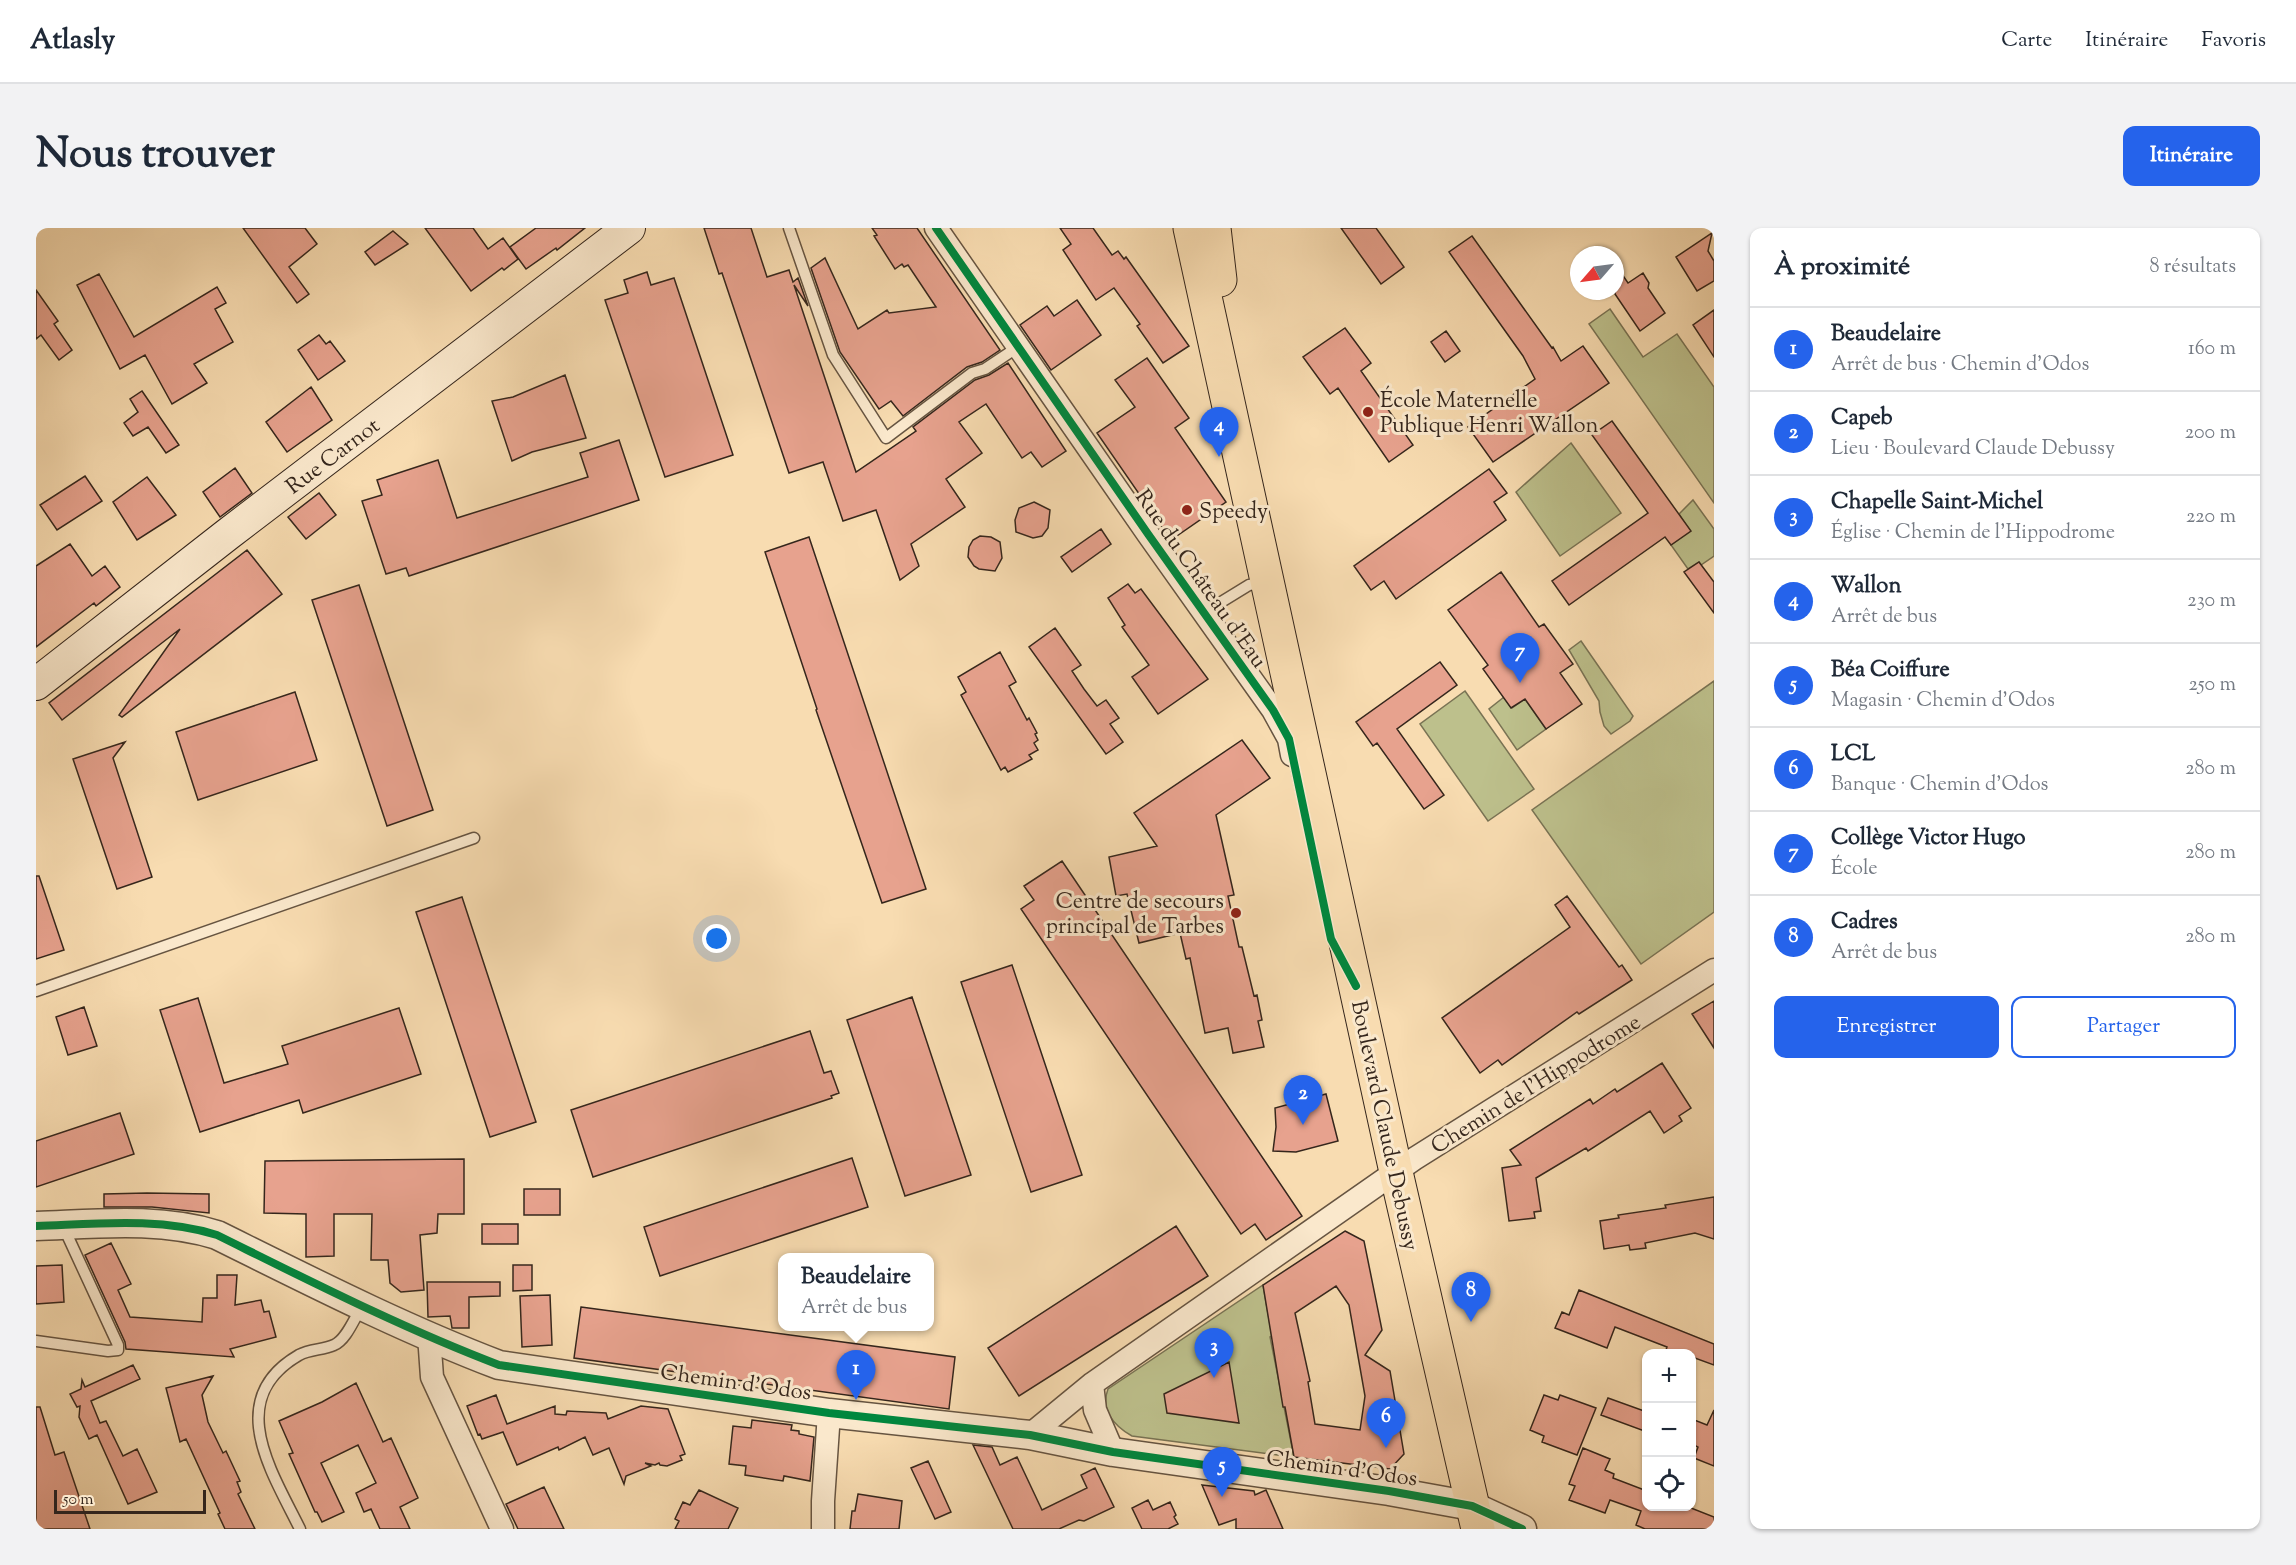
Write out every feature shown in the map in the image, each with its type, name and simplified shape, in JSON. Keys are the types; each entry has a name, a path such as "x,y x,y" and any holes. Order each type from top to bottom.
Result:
{"main road":[{"name":"Rue Carnot","path":"36,684 237,527 629,228"},
{"name":"Boulevard Claude Debussy","path":"1190,228 1356,986 1405,1166 1493,1522"},
{"name":"Boulevard Claude Debussy","path":"1214,228 1221,283 1405,1166"}],"street":[{"name":"Rue du Château d'Eau","path":"936,228 1273,710 1288,739 1331,939 1356,986"},
{"name":"Chemin de l'Hippodrome","path":"1030,1436 1092,1384 1405,1166 1714,970"},
{"name":"Chemin d'Odos","path":"49,1226 163,1223 194,1228 217,1235 361,1307 499,1365 829,1413 1030,1436 1113,1452 1389,1491 1493,1522"},
{"path":"429,1335 432,1377 502,1529"},
{"path":"1092,1384 1095,1410 1113,1452"},
{"path":"824,1529 823,1501 829,1413"}],"lane":[{"path":"789,228 833,356 886,438 972,373 986,369 1018,347"},
{"path":"1205,612 1249,585 1267,582"},
{"path":"36,991 474,838"},
{"path":"36,1341 108,1351 118,1350 49,1226"},
{"path":"300,1529 263,1454 257,1418 259,1401 267,1385 280,1369 299,1355 335,1345 345,1334 361,1307"}],"green space":[{"path":"1610,309 1643,357 1677,334 1714,387 1714,503 1589,324"},
{"path":"1571,443 1621,513 1560,556 1516,492"},
{"path":"1693,500 1714,529 1714,556 1701,565 1699,562 1688,569 1671,545 1690,531 1679,514"},
{"path":"1581,641 1633,716 1630,721 1611,734 1604,726 1599,701 1569,650"},
{"path":"1714,681 1714,912 1641,964 1532,810"},
{"path":"1465,691 1534,789 1488,821 1420,724"},
{"path":"1504,697 1512,708 1525,699 1546,729 1517,750 1489,709"},
{"path":"1263,1285 1272,1336 1270,1337 1294,1457 1132,1436 1114,1422 1107,1410 1108,1389"}],"building":[{"path":"243,228 305,228 317,244 289,267 309,294 297,303"},
{"path":"425,228 473,228 488,249 503,238 518,259 471,291"},
{"path":"536,228 585,228 557,250 556,248 526,269 510,247"},
{"path":"704,228 751,228 767,277 789,270 793,282 798,278 808,306 794,285 856,472 916,431 913,427 975,380 989,375 1008,363 1066,451 1042,467 1031,452 1022,458 986,404 959,422 982,453 946,479 965,507 911,544 919,566 900,580 876,510 843,521 823,462 789,473 722,273 719,274"},
{"path":"872,228 917,228 1000,350 982,362 967,367 903,416 891,401 879,409 840,352 811,268 825,258 858,329 887,310 889,313 936,307 908,265 904,267 902,264 895,269 874,236 877,235"},
{"path":"1060,228 1093,228 1112,255 1118,251 1124,259 1126,257 1189,346 1163,363 1137,326 1140,324 1114,288 1096,300 1063,250 1071,244"},
{"path":"1341,228 1376,228 1404,267 1381,284"},
{"path":"393,231 408,244 375,265 365,252"},
{"path":"1712,233 1708,251 1714,261 1714,281 1697,291 1676,257"},
{"path":"1472,236 1561,361 1583,346 1609,383 1493,462 1468,427 1535,379 1523,356 1449,252"},
{"path":"647,272 651,285 674,278 733,455 665,477 605,300 628,293 624,280"},
{"path":"1643,273 1649,283 1648,288 1665,313 1640,331 1619,300 1624,300 1624,277 1628,283"},
{"path":"99,274 134,337 217,287 226,303 215,309 233,342 194,364 207,383 172,404 145,355 120,369 77,285"},
{"path":"36,290 58,321 54,324 72,350 59,360 41,335 36,339"},
{"path":"1077,300 1101,335 1051,370 1020,325 1047,306 1054,316"},
{"path":"1714,310 1714,357 1693,325"},
{"path":"1345,328 1371,363 1361,371 1413,445 1389,462 1338,388 1330,394 1303,357"},
{"path":"1446,331 1460,351 1445,362 1431,342"},
{"path":"319,335 326,344 330,341 345,361 318,380 298,350"},
{"path":"1147,358 1189,418 1175,428 1226,502 1171,540 1097,433 1135,407 1115,380"},
{"path":"565,375 586,438 532,452 512,461 492,401 513,397"},
{"path":"311,387 332,420 287,452 266,422"},
{"path":"142,391 179,445 166,453 148,427 133,436 124,423 138,412 130,399"},
{"path":"1612,421 1691,531 1671,545 1665,537 1569,605 1552,581 1648,513 1592,435"},
{"path":"619,440 639,500 409,576 406,568 386,574 362,501 382,495 377,480 438,460 457,518 588,477 580,453"},
{"path":"235,468 252,493 220,517 203,492"},
{"path":"1489,469 1507,493 1494,502 1506,520 1396,599 1384,581 1371,590 1354,566"},
{"path":"85,476 102,501 57,530 40,505"},
{"path":"147,477 176,515 137,540 113,502"},
{"path":"319,493 336,515 306,539 288,517"},
{"path":"1034,502 1050,510 1048,528 1042,536 1033,538 1016,532 1015,520 1019,508"},
{"path":"1101,529 1111,544 1072,572 1061,557"},
{"path":"980,536 991,537 1000,542 1002,558 995,571 979,569 968,557 969,547 973,540"},
{"path":"809,537 926,889 882,903 765,552"},
{"path":"70,544 92,576 105,566 120,587 96,606 94,603 36,647 36,566"},
{"path":"247,550 282,594 122,717 119,715 180,629 62,720 49,703"},
{"path":"1699,562 1714,582 1714,613 1684,572"},
{"path":"1501,572 1539,627 1544,624 1573,664 1560,673 1582,704 1546,729 1525,699 1511,708 1483,669 1488,665 1448,610"},
{"path":"1128,584 1135,593 1141,589 1208,679 1158,714 1132,677 1149,665 1122,627 1125,625 1108,598"},
{"path":"359,585 433,810 387,826 312,600"},
{"path":"1055,628 1081,665 1072,671 1084,689 1097,706 1106,700 1119,718 1110,724 1123,742 1106,754 1029,647"},
{"path":"1000,652 1016,682 1009,686 1027,720 1029,718 1038,740 1034,743 1038,750 1029,755 1032,759 1008,772 1005,767 1001,770 961,695 966,692 958,677"},
{"path":"1440,662 1457,685 1397,729 1444,795 1424,809 1377,743 1373,746 1356,722"},
{"path":"295,692 317,760 198,800 176,732"},
{"path":"1242,740 1270,778 1216,815 1234,895 1228,896 1239,947 1242,947 1254,996 1257,995 1262,1020 1258,1021 1264,1047 1233,1053 1228,1028 1205,1033 1190,958 1186,959 1180,933 1139,943 1127,894 1116,896 1109,857 1157,846 1134,813"},
{"path":"125,742 113,758 152,877 117,889 73,759"},
{"path":"1062,861 1302,1216 1266,1240 1255,1224 1241,1234 1021,909 1034,900 1024,886"},
{"path":"36,876 39,876 64,950 36,959"},
{"path":"1567,896 1619,967 1622,965 1632,980 1579,1014 1577,1012 1502,1065 1498,1060 1480,1073 1442,1018 1570,927 1555,905"},
{"path":"462,897 536,1122 490,1137 416,912"},
{"path":"1012,965 1082,1175 1031,1192 961,982"},
{"path":"912,997 971,1175 905,1196 847,1020"},
{"path":"198,998 224,1083 288,1064 282,1046 399,1008 421,1074 303,1113 299,1100 200,1132 160,1010"},
{"path":"1714,1001 1714,1048 1692,1014"},
{"path":"84,1007 97,1046 68,1055 56,1017"},
{"path":"810,1031 824,1073 831,1071 839,1093 831,1096 832,1098 593,1177 571,1110"},
{"path":"1662,1063 1691,1108 1679,1116 1682,1121 1664,1133 1650,1111 1588,1151 1586,1148 1536,1178 1541,1211 1534,1212 1535,1218 1509,1221 1502,1168 1521,1165 1510,1150 1590,1099 1593,1104 1615,1089 1617,1092"},
{"path":"1326,1094 1338,1141 1296,1152 1273,1151 1276,1127 1275,1108"},
{"path":"120,1113 134,1154 36,1187 36,1141"},
{"path":"852,1158 868,1207 660,1276 644,1227"},
{"path":"464,1159 464,1214 438,1214 437,1233 420,1235 424,1290 401,1292 390,1283 388,1260 371,1260 372,1214 334,1214 334,1256 306,1257 306,1214 264,1213 265,1161"},
{"path":"524,1189 560,1189 560,1215 524,1215"},
{"path":"104,1194 209,1194 209,1213 152,1207 104,1207"},
{"path":"1714,1197 1714,1239 1695,1233 1645,1243 1646,1248 1630,1250 1629,1245 1604,1249 1600,1221 1619,1218 1618,1215 1666,1208 1665,1205"},
{"path":"482,1224 518,1224 518,1244 482,1244"},
{"path":"1176,1226 1208,1276 1019,1396 988,1348"},
{"path":"1345,1231 1364,1241 1382,1330 1365,1355 1390,1371 1404,1454 1390,1469 1294,1457 1285,1407 1283,1407 1263,1285","holes":["1336,1286 1349,1305 1365,1396 1360,1430 1315,1424 1308,1382 1310,1381 1295,1313"]},
{"path":"111,1243 131,1284 118,1290 130,1317 202,1322 203,1298 217,1298 217,1275 237,1275 235,1305 261,1300 264,1312 269,1311 276,1337 230,1349 234,1357 126,1349 125,1342 85,1255"},
{"path":"62,1265 64,1302 36,1304 36,1266"},
{"path":"513,1265 532,1265 532,1290 513,1291"},
{"path":"427,1282 500,1282 500,1296 469,1297 469,1328 452,1328 450,1316 428,1317"},
{"path":"1579,1290 1714,1344 1714,1365 1696,1358 1696,1349 1666,1349 1667,1347 1615,1327 1607,1348 1555,1328 1562,1312 1569,1315"},
{"path":"550,1295 552,1345 522,1347 520,1296"},
{"path":"581,1307 955,1357 949,1409 574,1358"},
{"path":"1229,1362 1239,1423 1167,1413 1164,1394"},
{"path":"133,1365 140,1379 91,1401 100,1423 106,1421 123,1456 137,1449 157,1492 128,1504 97,1435 89,1439 79,1417 80,1406 77,1407 70,1394 81,1389 82,1380 85,1387"},
{"path":"213,1376 202,1395 208,1422 223,1453 226,1451 240,1481 237,1482 241,1492 238,1494 255,1529 225,1529 186,1439 180,1442 166,1388"},
{"path":"356,1383 383,1442 391,1438 418,1498 400,1507 410,1529 380,1529 371,1509 364,1512 356,1493 376,1483 358,1445 321,1463 344,1512 322,1522 315,1512 289,1454 293,1453 279,1421 322,1402"},
{"path":"496,1395 507,1424 555,1406 555,1414 566,1415 567,1411 606,1413 608,1419 641,1406 668,1409 685,1454 680,1456 682,1460 667,1466 659,1463 655,1465 645,1463 651,1466 626,1476 624,1484 609,1448 593,1455 585,1437 559,1450 558,1447 517,1465 503,1432 482,1439 480,1434 478,1435 467,1406"},
{"path":"1544,1395 1558,1400 1560,1395 1596,1408 1577,1455 1542,1442 1544,1436 1530,1430"},
{"path":"1608,1398 1642,1410 1642,1430 1601,1415"},
{"path":"36,1407 40,1407 55,1455 64,1452 90,1529 36,1529"},
{"path":"1714,1410 1714,1466 1696,1459 1698,1447 1696,1446 1696,1421 1707,1425"},
{"path":"752,1420 792,1425 791,1430 814,1437 810,1481 784,1476 783,1481 745,1475 746,1466 729,1464 733,1426 751,1428"},
{"path":"973,1445 992,1447 1000,1465 1017,1457 1042,1510 1087,1488 1081,1475 1095,1468 1114,1507 1084,1521 1079,1520 1059,1529 1013,1529"},
{"path":"1583,1448 1610,1459 1605,1470 1614,1474 1613,1478 1642,1489 1642,1511 1696,1510 1714,1517 1714,1529 1645,1529 1636,1525 1641,1511 1610,1500 1605,1513 1569,1500 1575,1486 1569,1484"},
{"path":"928,1461 951,1512 935,1519 911,1468"},
{"path":"1202,1485 1254,1491 1255,1495 1266,1490 1283,1529 1236,1529 1236,1519 1219,1525"},
{"path":"544,1487 564,1529 518,1529 506,1504"},
{"path":"699,1490 738,1508 728,1529 675,1529 679,1521 675,1519 683,1502 690,1505"},
{"path":"858,1494 902,1501 899,1529 850,1529 852,1511 855,1511"},
{"path":"1148,1500 1153,1510 1170,1502 1178,1524 1168,1529 1142,1529 1132,1508"}],"cycle path":[{"path":"936,228 1273,710 1289,739 1331,939 1356,986"},
{"path":"36,1226 104,1223 150,1224 195,1229 217,1235 392,1320 499,1365 829,1413 1030,1435 1113,1452 1389,1491 1472,1506 1522,1529"}],"place":[{"name":"École Maternelle Publique Henri Wallon","path":"1368,412"},
{"name":"Wallon","path":"1219,457"},
{"name":"Speedy","path":"1187,510"},
{"name":"Collège Victor Hugo","path":"1520,683"},
{"name":"Centre de secours principal de Tarbes","path":"1236,913"},
{"name":"Capeb","path":"1303,1125"},
{"name":"Cadres","path":"1471,1322"},
{"name":"Chapelle Saint-Michel","path":"1214,1378"},
{"name":"Beaudelaire","path":"856,1400"},
{"name":"LCL","path":"1386,1448"},
{"name":"Béa Coiffure","path":"1222,1497"}]}
